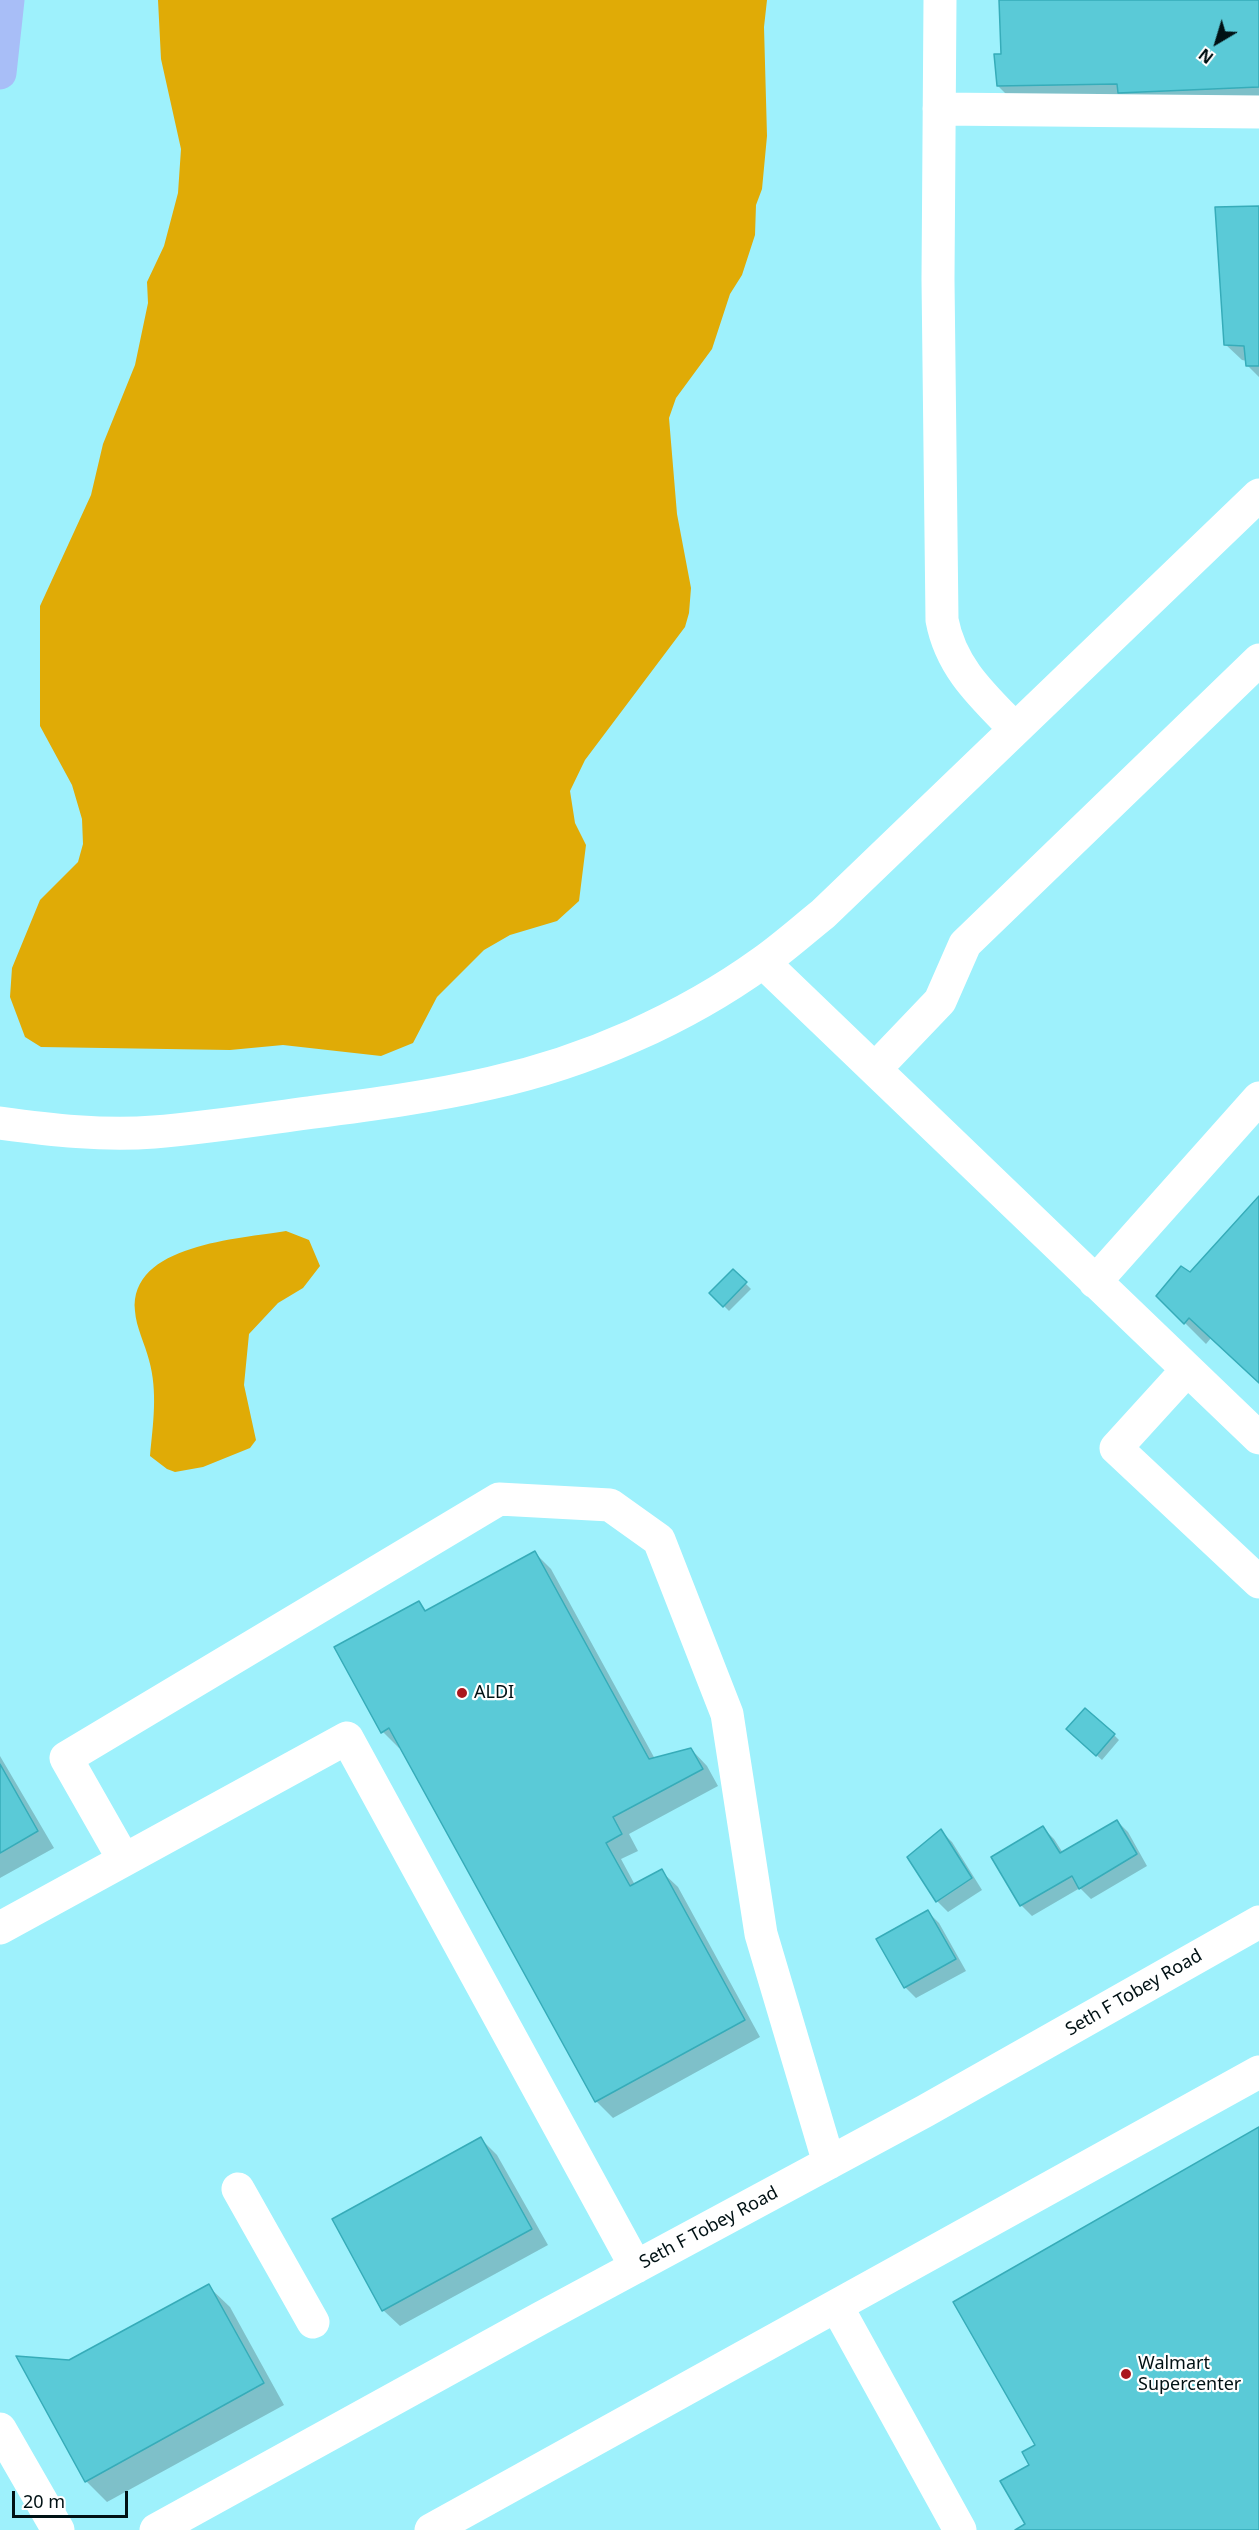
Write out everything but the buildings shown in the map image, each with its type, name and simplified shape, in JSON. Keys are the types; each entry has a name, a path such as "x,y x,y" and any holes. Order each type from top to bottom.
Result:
{"main road":[{"path":"0,73 8,0"}],"street":[{"path":"940,0 938,279 942,620 946,639 962,672 1015,729"},
{"path":"939,109 1259,112"},
{"path":"0,1123 69,1131 153,1132 376,1103 491,1083 580,1057 630,1036 716,992 763,962 823,914 1259,495"},
{"path":"875,1070 940,1001 965,944 1259,660"},
{"path":"763,962 1259,1438"},
{"path":"1095,1282 1259,1098"},
{"path":"1187,1370 1116,1448 1259,1582"},
{"path":"124,1860 66,1758 499,1499 610,1505 659,1540 727,1714 761,1934 829,2163"},
{"path":"0,1929 347,1738 636,2267"},
{"name":"Seth F Tobey Road","path":"156,2530 935,2106 1259,1922"},
{"path":"431,2530 1259,2073"},
{"path":"238,2189 313,2322"},
{"path":"837,2307 960,2530"},
{"path":"0,2429 58,2530"}],"shaded area":[{"path":"158,0 767,0 764,27 767,136 762,189 756,205 755,235 742,275 730,294 712,349 676,398 669,418 677,514 691,588 689,613 685,627 585,760 570,791 575,823 586,845 579,901 557,921 510,935 484,950 437,997 413,1043 381,1056 283,1045 230,1050 41,1047 25,1037 10,997 12,968 40,900 78,862 83,844 82,819 72,785 40,726 40,606 91,495 103,444 135,365 148,303 147,282 164,246 178,193 181,149 161,59"},
{"path":"286,1231 309,1240 320,1266 303,1288 278,1303 249,1334 244,1385 256,1440 250,1448 203,1467 175,1472 167,1469 150,1456 154,1408 153,1384 152,1372 135,1311 138,1289 150,1271 168,1258 216,1242"}],"place":[{"name":"ALDI","path":"462,1693"},
{"name":"Walmart Supercenter","path":"1126,2374"}]}
